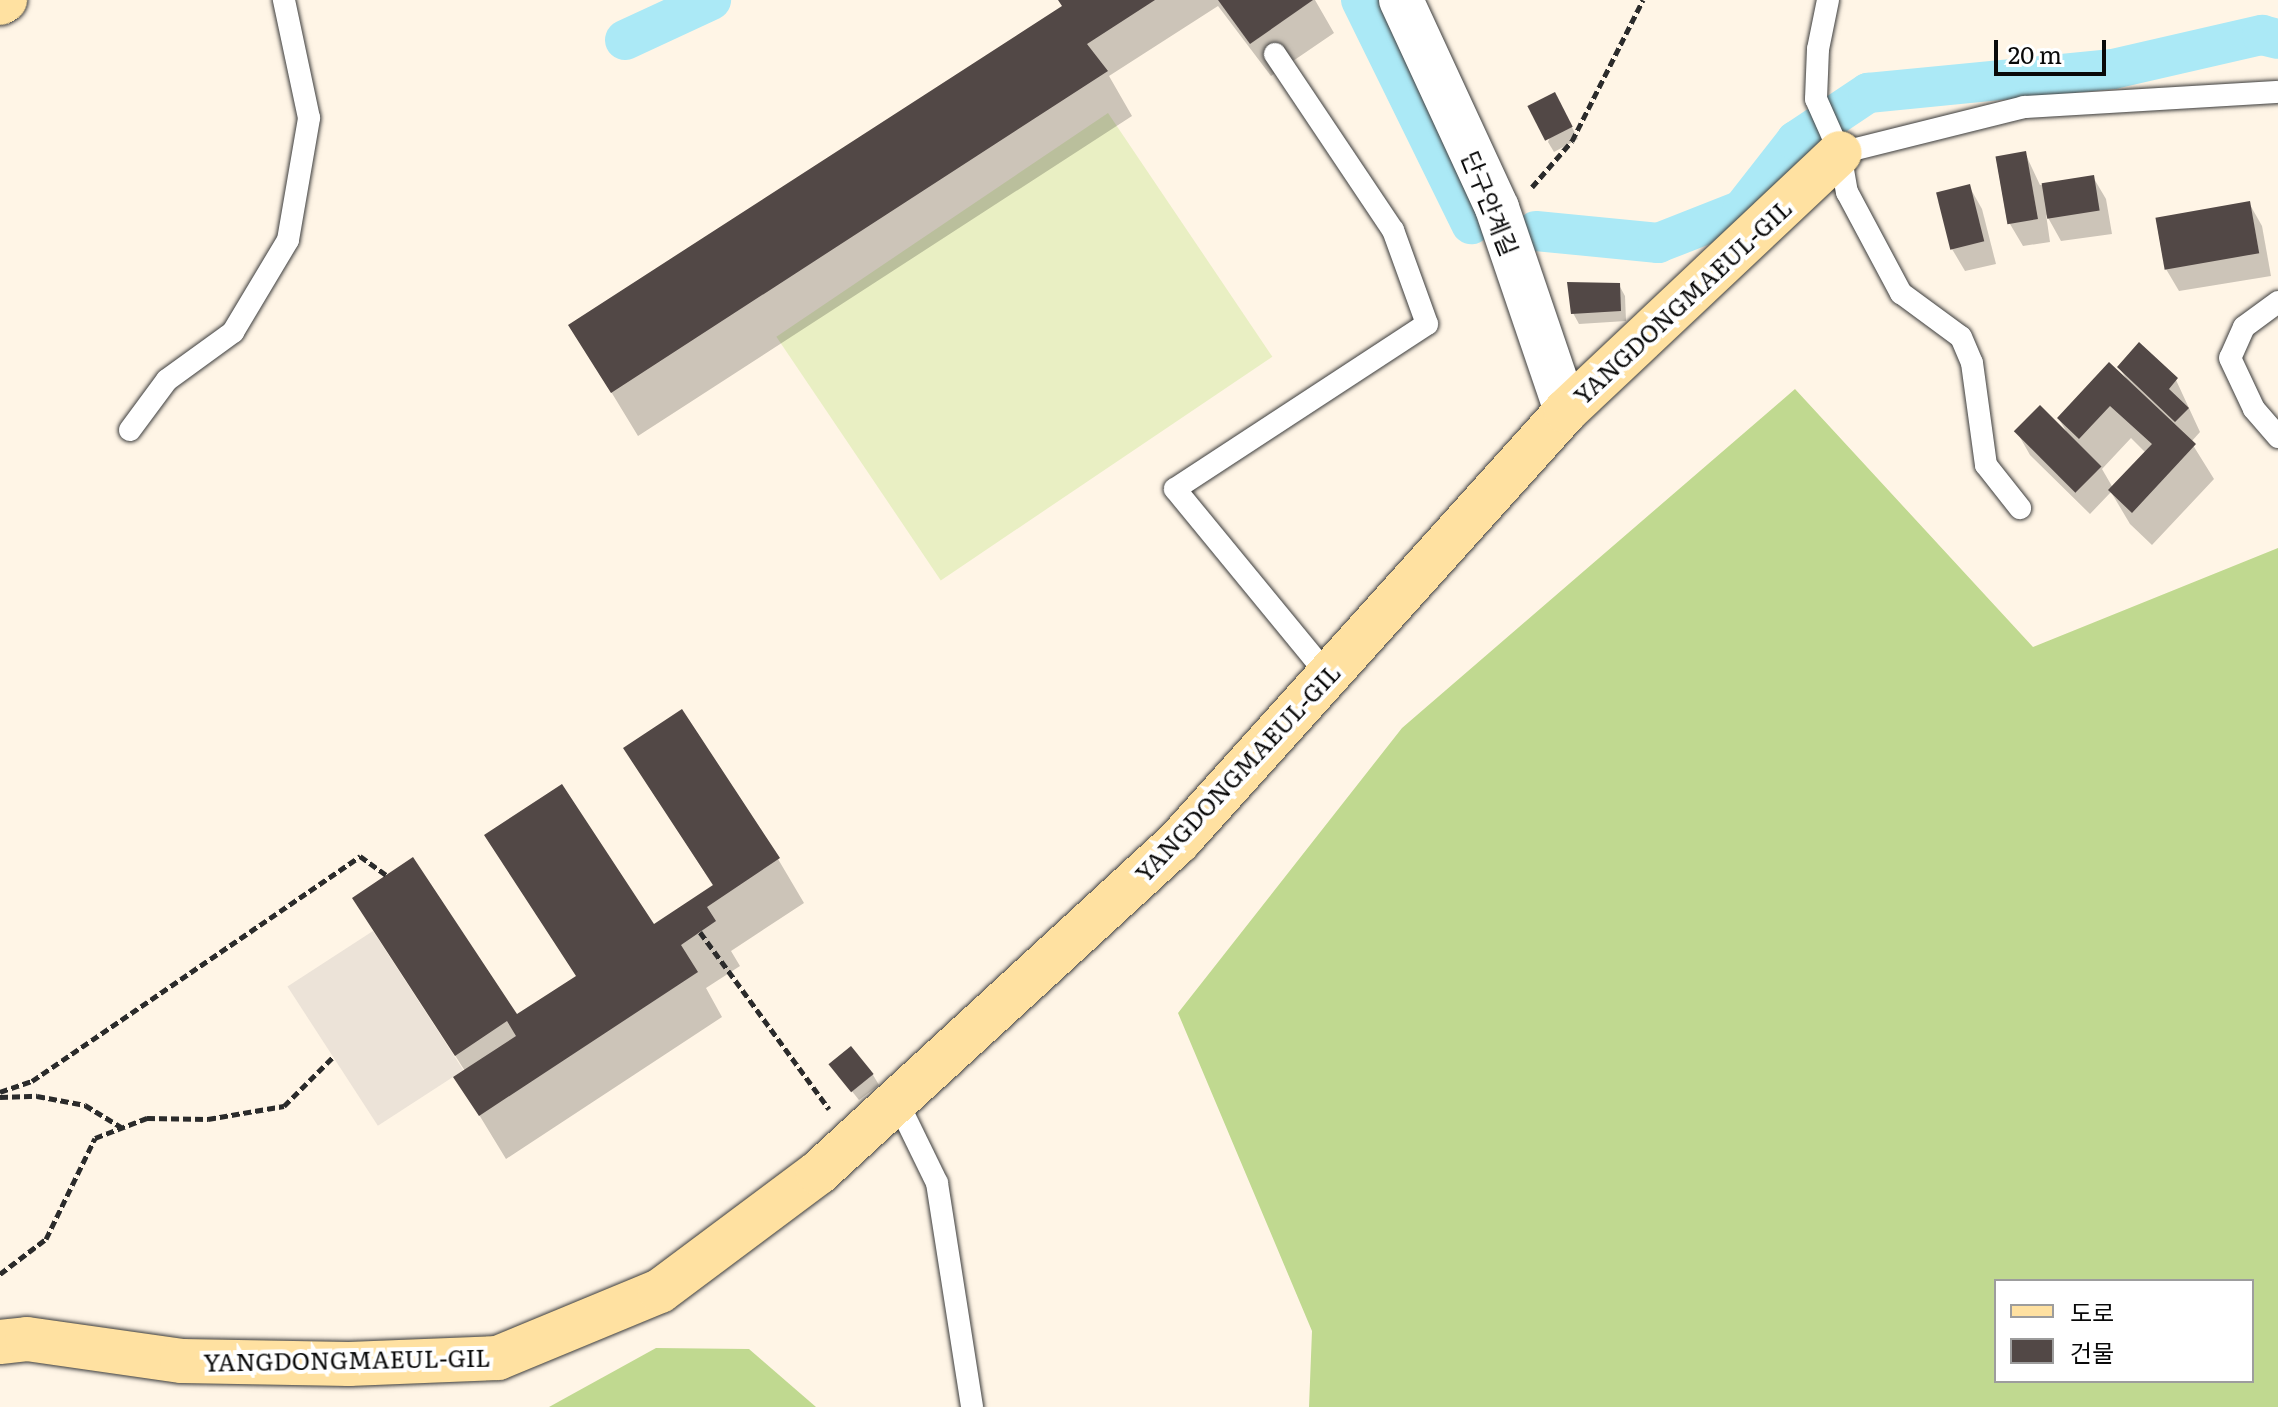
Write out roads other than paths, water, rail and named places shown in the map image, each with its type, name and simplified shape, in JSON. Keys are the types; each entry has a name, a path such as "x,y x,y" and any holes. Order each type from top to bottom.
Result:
{"street":[{"name":"단구안계길","path":"1401,0 1497,208 1566,411"},
{"name":"YANGDONGMAEUL-GIL","path":"0,1342 27,1339 182,1361 349,1364 498,1358 660,1291 818,1173 1178,842 1566,411 1839,151"}],"lane":[{"path":"130,430 167,380 233,332 288,240 309,118 284,0"},
{"path":"1828,0 1818,49 1816,99 1839,151 1847,192 1901,293 1961,337 1972,363 1986,465 2020,508"},
{"path":"1275,54 1393,230 1427,324 1175,489 1328,675"},
{"name":"YANGDONGMAEUL-GIL","path":"1839,151 2024,107 2278,92"},
{"path":"2278,302 2244,327 2230,358 2254,409 2278,437"},
{"path":"897,1101 937,1183 972,1407"}],"waterway":[{"path":"625,40 711,0"},
{"path":"1361,0 1471,224"},
{"path":"1536,231 1658,243 1742,210 1796,141 1868,93 2113,69 2262,35 2278,39"}]}
